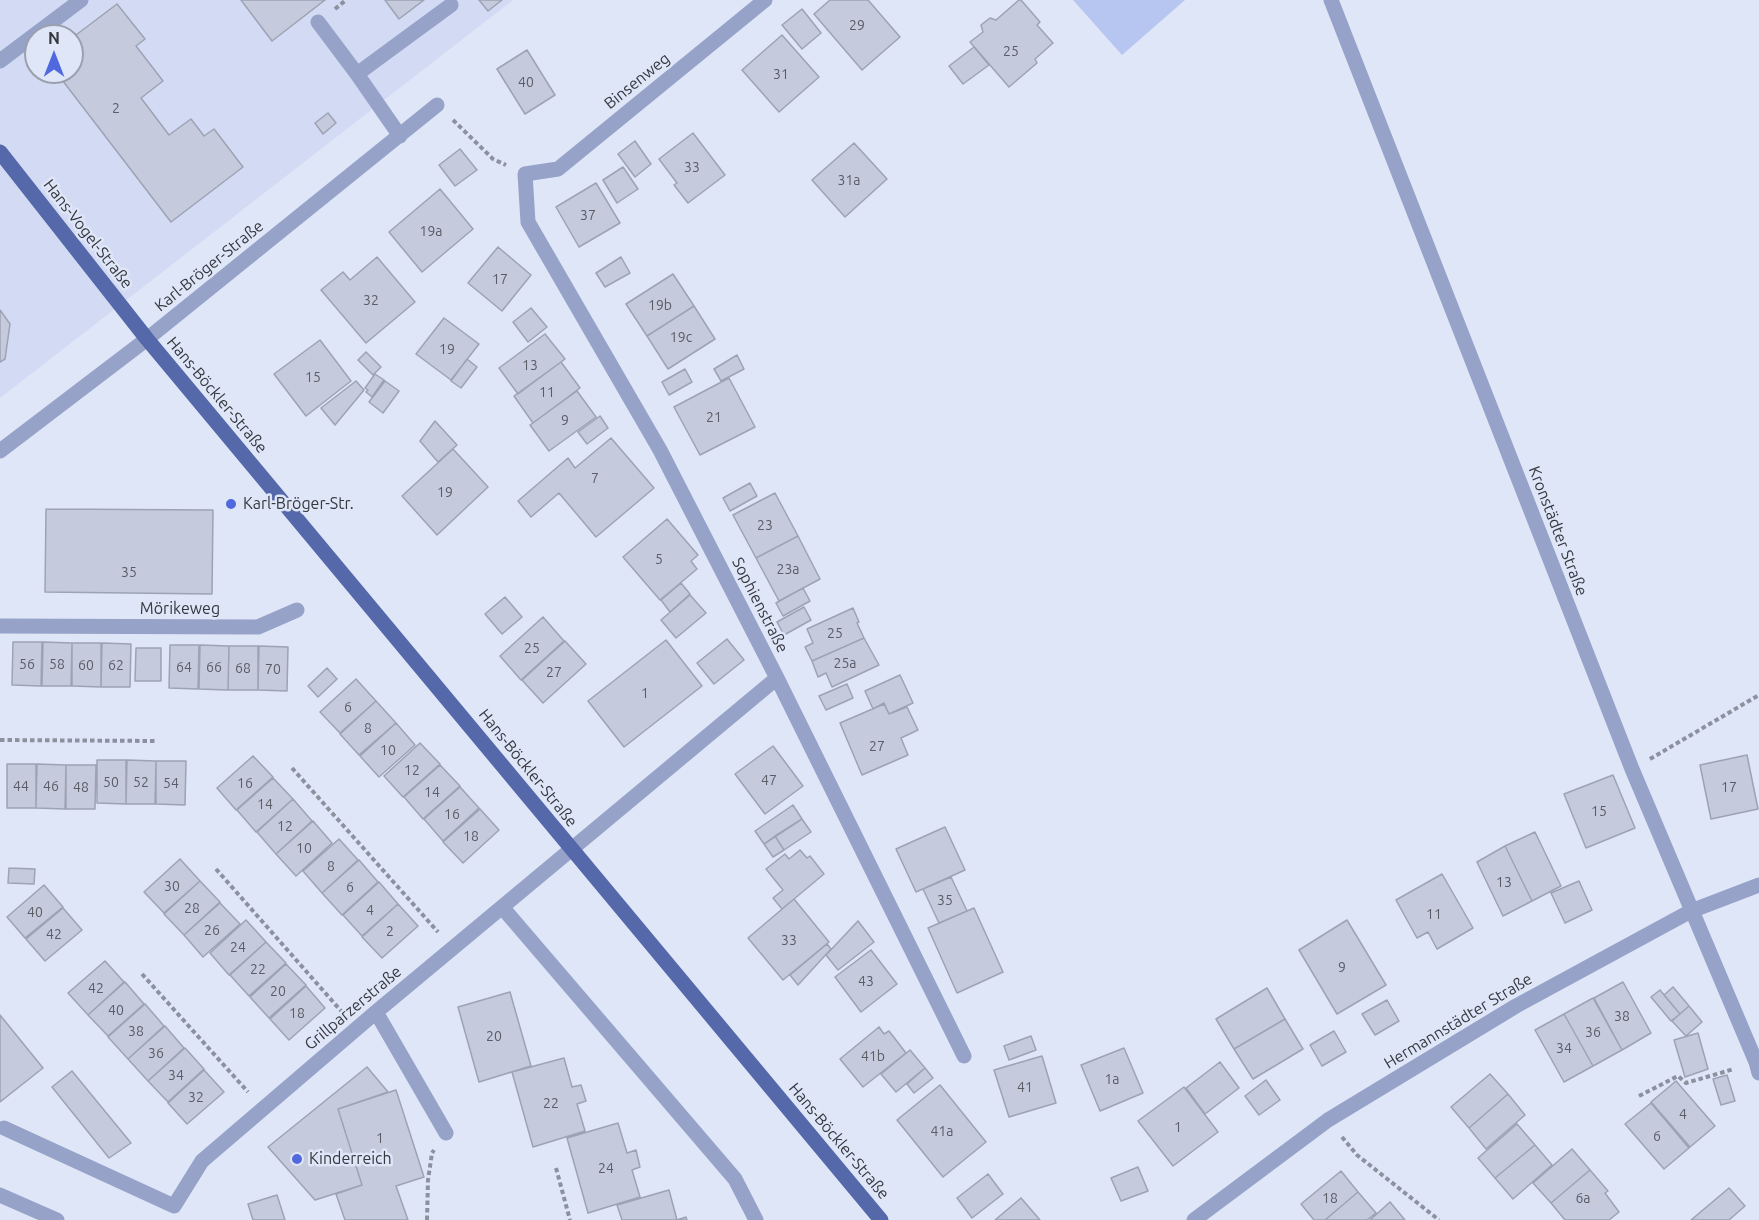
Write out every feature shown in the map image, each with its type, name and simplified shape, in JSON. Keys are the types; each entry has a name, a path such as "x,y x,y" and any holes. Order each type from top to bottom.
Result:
{"main road":[{"name":"Hans-Vogel-Straße","path":"0,152 147,339"},
{"name":"Hans-Böckler-Straße","path":"147,339 881,1220"}],"street":[{"path":"0,62 81,0"},
{"name":"Binsenweg","path":"525,174 558,169 765,0"},
{"name":"Kronstädter Straße","path":"1331,0 1632,770 1758,1067"},
{"path":"357,74 451,5"},
{"path":"318,22 400,136"},
{"name":"Karl-Bröger-Straße","path":"0,451 147,339 437,105"},
{"name":"Sophienstraße","path":"525,174 528,222 660,450 777,678 964,1056"},
{"name":"Mörikeweg","path":"0,626 258,627 297,610"},
{"name":"Grillparzerstraße","path":"173,1213 202,1161 356,1028 777,678"},
{"name":"Hermannstädter Straße","path":"1194,1220 1328,1120 1516,1006 1691,910 1759,885"},
{"path":"502,906 735,1179 756,1220"},
{"path":"376,1012 446,1133"},
{"path":"4,1128 173,1213"},
{"path":"0,1195 57,1220"}],"path":[{"path":"437,105 493,159 525,174"},
{"path":"1632,770 1759,695"},
{"path":"0,740 156,741"},
{"path":"292,768 452,948"},
{"path":"216,869 356,1028"},
{"path":"142,974 262,1108"},
{"path":"1639,1096 1678,1076 1686,1083 1758,1067"},
{"path":"1328,1120 1357,1155 1439,1220"},
{"path":"427,1220 428,1180 432,1153 446,1133"},
{"path":"556,1168 570,1220"}],"shaded area":[{"path":"0,0 513,0 0,398"},
{"path":"1073,0 1185,0 1122,55"}],"building":[{"path":"241,0 325,0 272,41"},
{"path":"385,0 424,0 399,19"},
{"path":"479,0 502,0 488,11"},
{"path":"830,0 868,0 900,37 862,70 814,14"},
{"path":"1019,0 1040,22 1037,25 1053,43 1035,59 1037,63 1009,87 970,42 983,32 981,25 990,18 996,20"},
{"path":"117,4 145,39 136,46 163,81 141,98 169,135 191,119 204,136 214,129 243,167 171,222 65,84 84,84 84,29"},
{"path":"802,9 821,33 802,49 782,25"},
{"path":"782,35 819,77 779,112 742,70"},
{"path":"974,47 989,65 963,84 949,66"},
{"path":"527,50 555,95 525,114 497,69"},
{"path":"328,113 336,123 323,134 315,123"},
{"path":"693,133 725,175 688,203 674,185 677,183 659,159"},
{"path":"635,141 651,164 635,177 618,154"},
{"path":"854,143 887,179 845,217 812,180"},
{"path":"460,149 477,170 455,186 439,165"},
{"path":"623,167 638,189 617,203 603,180"},
{"path":"596,183 620,223 579,247 556,207"},
{"path":"440,189 473,229 422,272 389,232"},
{"path":"498,247 531,275 502,311 468,283"},
{"path":"377,257 415,302 366,343 321,290 343,272 350,280"},
{"path":"621,257 630,273 605,287 596,273"},
{"path":"673,274 694,306 647,336 626,304"},
{"path":"694,306 715,339 668,369 647,336"},
{"path":"531,308 547,327 528,342 513,322"},
{"path":"0,310 10,324 5,359 0,362"},
{"path":"444,318 479,344 451,380 416,354"},
{"path":"545,334 565,359 518,394 499,368"},
{"path":"320,340 351,381 306,416 274,374"},
{"path":"366,352 381,367 373,375 358,360"},
{"path":"737,355 744,369 721,381 714,369"},
{"path":"467,359 477,367 461,388 451,381"},
{"path":"561,362 580,388 533,423 514,396"},
{"path":"685,369 692,382 669,395 662,382"},
{"path":"375,374 384,380 372,397 365,388"},
{"path":"729,378 755,427 700,455 674,407"},
{"path":"356,381 364,390 335,425 321,408"},
{"path":"385,381 399,391 383,413 369,402"},
{"path":"577,391 596,417 549,451 530,425"},
{"path":"600,416 608,428 587,444 578,432"},
{"path":"435,421 457,445 438,462 420,441"},
{"path":"611,438 654,488 596,537 559,493 531,517 518,501 568,458 575,468"},
{"path":"453,449 488,487 437,535 402,496"},
{"path":"750,483 757,496 730,511 723,498"},
{"path":"775,493 798,536 756,558 733,515"},
{"path":"46,509 213,510 212,594 45,592"},
{"path":"667,519 698,555 691,561 697,569 660,600 623,557"},
{"path":"798,536 820,579 779,601 756,558"},
{"path":"681,583 690,594 670,612 661,600"},
{"path":"803,588 810,601 783,616 776,603"},
{"path":"690,595 706,613 676,638 661,620"},
{"path":"505,597 522,617 502,634 485,614"},
{"path":"804,607 811,620 784,635 777,622"},
{"path":"853,608 864,638 812,661 805,647 813,643 807,629"},
{"path":"543,617 564,641 521,680 500,656"},
{"path":"864,638 879,665 832,687 826,673 818,677 812,661"},
{"path":"727,639 744,660 714,684 697,663"},
{"path":"666,640 702,686 624,747 588,701"},
{"path":"565,641 586,664 543,703 522,680"},
{"path":"13,642 42,642 41,686 12,685"},
{"path":"43,642 72,643 71,686 42,686"},
{"path":"72,643 101,643 101,687 72,686"},
{"path":"102,643 131,644 130,687 101,687"},
{"path":"170,645 199,645 198,689 169,688"},
{"path":"200,645 229,646 228,690 199,689"},
{"path":"229,646 258,646 258,690 228,690"},
{"path":"259,646 288,647 287,691 258,690"},
{"path":"136,648 161,648 161,681 135,681"},
{"path":"327,668 337,679 318,697 308,686"},
{"path":"900,675 913,703 889,714 884,703 873,709 865,691"},
{"path":"356,679 376,701 340,733 320,712"},
{"path":"847,684 853,698 826,710 819,696"},
{"path":"376,701 396,723 359,755 340,734"},
{"path":"884,704 889,714 907,707 918,730 901,738 908,755 862,775 840,723"},
{"path":"396,723 415,745 379,777 360,756"},
{"path":"420,743 440,764 403,797 384,776"},
{"path":"773,746 803,786 765,814 735,774"},
{"path":"1747,755 1758,809 1711,819 1700,765"},
{"path":"253,756 273,777 236,810 217,788"},
{"path":"97,760 126,760 126,804 97,803"},
{"path":"127,760 156,761 155,804 126,804"},
{"path":"156,761 186,761 185,805 156,804"},
{"path":"7,764 36,764 36,808 7,808"},
{"path":"37,764 66,765 65,809 36,808"},
{"path":"66,765 96,765 95,809 66,809"},
{"path":"440,765 460,786 423,819 404,797"},
{"path":"1613,775 1635,828 1586,848 1564,794"},
{"path":"273,778 293,799 256,832 237,810"},
{"path":"460,787 479,808 443,841 424,819"},
{"path":"293,799 312,821 276,854 257,832"},
{"path":"793,805 802,819 764,844 755,831"},
{"path":"480,809 499,830 463,863 443,842"},
{"path":"802,819 811,832 784,850 775,836"},
{"path":"313,821 332,843 296,876 276,854"},
{"path":"945,827 965,870 916,892 896,849"},
{"path":"1535,832 1561,886 1532,901 1505,846"},
{"path":"775,836 784,850 773,857 764,844"},
{"path":"339,839 358,860 322,893 303,871"},
{"path":"1505,846 1532,901 1503,916 1477,862"},
{"path":"800,850 807,858 810,856 824,874 782,909 773,898 783,890 766,869 785,854 789,859"},
{"path":"180,859 200,881 164,913 144,892"},
{"path":"359,860 378,882 342,915 322,893"},
{"path":"9,868 35,869 34,884 8,883"},
{"path":"1442,874 1473,928 1437,949 1428,932 1417,938 1396,900"},
{"path":"951,877 967,911 939,923 923,889"},
{"path":"200,881 220,902 184,935 164,914"},
{"path":"1579,881 1592,910 1565,923 1551,893"},
{"path":"379,882 398,904 362,936 343,915"},
{"path":"44,885 63,907 25,938 7,917"},
{"path":"794,899 829,942 783,980 748,938"},
{"path":"220,903 240,924 203,957 184,935"},
{"path":"398,904 418,926 382,958 362,937"},
{"path":"63,908 82,930 45,961 26,939"},
{"path":"974,908 1003,972 957,993 928,928"},
{"path":"246,920 266,942 229,975 210,953"},
{"path":"1347,920 1386,985 1337,1014 1299,950"},
{"path":"858,921 874,942 838,970 826,955"},
{"path":"266,942 286,963 249,996 230,975"},
{"path":"827,944 831,949 798,985 790,975"},
{"path":"871,950 897,984 861,1012 835,977"},
{"path":"105,961 124,982 88,1015 68,993"},
{"path":"286,964 306,985 269,1018 250,997"},
{"path":"125,982 144,1004 108,1036 88,1015"},
{"path":"1623,982 1651,1033 1622,1050 1594,998"},
{"path":"306,986 325,1008 289,1040 270,1019"},
{"path":"1673,987 1689,1006 1680,1014 1664,995"},
{"path":"1267,988 1285,1019 1234,1049 1216,1019"},
{"path":"1660,990 1680,1014 1671,1021 1651,997"},
{"path":"510,992 531,1066 479,1082 458,1007"},
{"path":"1593,998 1622,1050 1593,1066 1564,1014"},
{"path":"1387,1000 1399,1021 1375,1035 1362,1014"},
{"path":"145,1004 164,1026 128,1059 108,1037"},
{"path":"1689,1006 1702,1022 1686,1036 1672,1021"},
{"path":"1564,1014 1593,1066 1564,1082 1535,1030"},
{"path":"0,1015 43,1068 0,1102"},
{"path":"1285,1019 1303,1049 1253,1079 1234,1049"},
{"path":"165,1026 184,1048 148,1081 128,1059"},
{"path":"879,1027 884,1034 889,1031 906,1053 863,1087 840,1059"},
{"path":"1334,1031 1346,1052 1322,1066 1310,1045"},
{"path":"1698,1033 1708,1069 1685,1077 1674,1040"},
{"path":"1031,1036 1036,1050 1009,1060 1004,1046"},
{"path":"185,1048 204,1069 168,1102 148,1081"},
{"path":"1124,1048 1143,1093 1100,1111 1081,1065"},
{"path":"910,1050 925,1068 896,1092 881,1074"},
{"path":"1042,1056 1056,1103 1009,1117 994,1070"},
{"path":"564,1058 572,1087 581,1085 586,1101 577,1104 585,1131 533,1147 512,1072"},
{"path":"1220,1062 1239,1088 1205,1114 1186,1088"},
{"path":"367,1067 388,1092 338,1109 362,1185 315,1200 268,1147"},
{"path":"925,1068 933,1078 914,1093 907,1084"},
{"path":"204,1070 224,1092 187,1124 168,1103"},
{"path":"72,1071 131,1143 109,1158 52,1087"},
{"path":"1490,1074 1508,1094 1469,1128 1451,1107"},
{"path":"1727,1075 1735,1101 1721,1105 1713,1079"},
{"path":"1266,1080 1280,1100 1259,1115 1245,1096"},
{"path":"1676,1081 1715,1126 1690,1147 1651,1102"},
{"path":"940,1085 986,1142 943,1177 897,1120"},
{"path":"1184,1087 1218,1132 1173,1166 1138,1121"},
{"path":"396,1090 424,1177 396,1186 408,1220 345,1220 336,1194 362,1185 338,1109"},
{"path":"1508,1094 1525,1115 1486,1149 1469,1128"},
{"path":"1651,1103 1689,1148 1664,1169 1625,1124"},
{"path":"618,1123 627,1153 636,1150 640,1167 632,1170 640,1197 588,1213 567,1138"},
{"path":"1517,1124 1535,1145 1495,1178 1478,1158"},
{"path":"1535,1145 1552,1165 1513,1199 1495,1178"},
{"path":"1572,1149 1590,1170 1551,1203 1533,1183"},
{"path":"1138,1167 1148,1191 1121,1201 1111,1178"},
{"path":"1590,1170 1608,1191 1605,1193 1619,1212 1609,1220 1565,1220 1551,1203"},
{"path":"1341,1171 1358,1192 1325,1220 1314,1220 1301,1204"},
{"path":"988,1174 1003,1194 972,1218 957,1198"},
{"path":"1729,1188 1745,1206 1729,1220 1691,1220"},
{"path":"669,1190 677,1220 622,1220 617,1205"},
{"path":"1358,1192 1376,1213 1367,1220 1325,1220"},
{"path":"277,1195 285,1220 253,1220 248,1204"},
{"path":"1021,1198 1040,1220 995,1220"},
{"path":"1390,1202 1405,1220 1370,1220"}],"place":[{"name":"Karl-Bröger-Str.","path":"231,504"},
{"name":"Kinderreich","path":"297,1159"}]}
